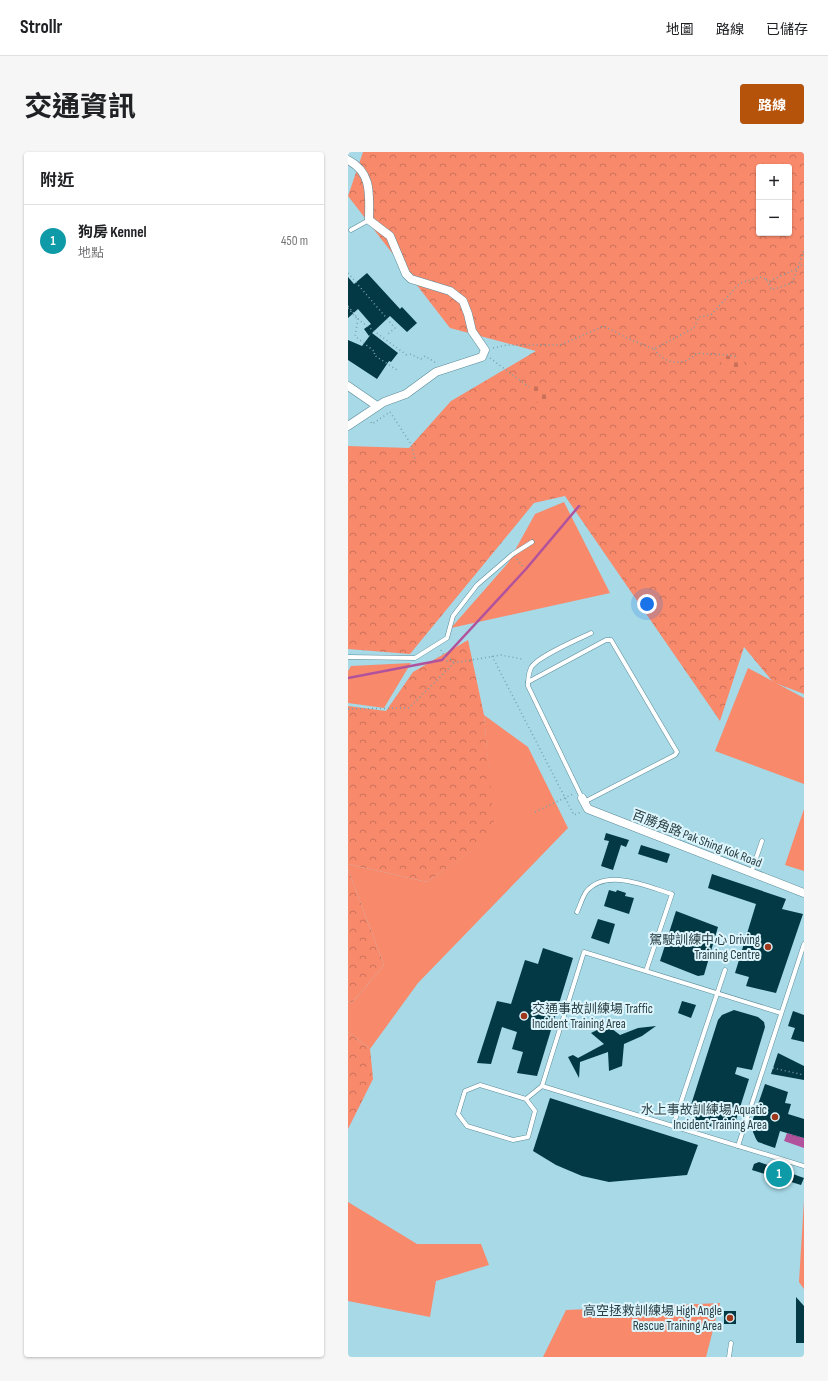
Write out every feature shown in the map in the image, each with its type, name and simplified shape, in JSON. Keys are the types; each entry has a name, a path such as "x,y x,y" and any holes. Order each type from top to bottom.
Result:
{"street":[{"path":"348,160 361,169 366,178 369,195 369,220 390,236 402,268 411,279 450,292 463,301 472,331 484,352 482,357 443,369 406,394 377,406 348,426"},
{"path":"348,386 377,406"},
{"name":"百勝角路 Pak Shing Kok Road","path":"583,800 751,873 804,893"}],"lane":[{"path":"351,230 369,220"},
{"path":"348,657 415,658 437,646 447,638 453,616 477,585 513,554 532,542"},
{"path":"528,682 606,640 611,640 677,752 676,756 583,800 528,686 528,682 532,666 559,648 591,634"},
{"path":"751,873 762,841"},
{"path":"577,912 587,892 602,881 623,880 672,894 646,971"},
{"path":"738,1146 804,944"},
{"path":"526,1099 542,1086 584,952 781,1013"},
{"path":"673,1126 724,970"},
{"path":"480,1085 526,1099 535,1111 528,1137 513,1140 467,1126 458,1114 465,1091 480,1085"},
{"path":"542,1086 804,1166"},
{"path":"729,1357 731,1343"}],"path":[{"path":"766,279 772,290 792,283 804,250"},
{"path":"654,349 694,328 699,317 711,315 740,283 760,277 770,281 798,268 804,263"},
{"path":"348,275 394,328 388,334"},
{"path":"348,307 358,319 408,356"},
{"path":"358,319 355,336 375,352 374,355 397,370"},
{"path":"484,352 507,345 560,345 604,326 627,338 654,349 663,358 677,363 688,361 697,353 710,355 728,354 737,357"},
{"path":"484,352 529,387"},
{"path":"410,354 421,359 425,356 443,369"},
{"path":"390,412 410,444 416,459"},
{"path":"520,563 524,568"},
{"path":"441,651 447,661 451,659 454,664"},
{"path":"492,656 565,798 574,815 583,800 565,798 534,812"},
{"path":"348,709 409,708 454,664 492,656 522,659"},
{"path":"773,1068 804,1075"}],"green space":[{"path":"363,152 804,152 804,694 773,682 744,647 720,721 565,496 534,503 410,654 348,649 348,446 409,448 451,401 536,351 450,328 348,196"},
{"path":"719,354 743,359 744,363 736,369 723,364 720,361"},
{"path":"529,387 543,387 548,396 548,402 537,403 531,397"},
{"path":"564,502 610,593 451,628 508,563 535,514"},
{"path":"468,640 484,715 495,835 427,882 348,864 348,706 386,711 413,672"},
{"path":"411,663 384,708 348,703 348,671 351,666"},
{"path":"748,668 804,698 804,784 715,751"},
{"path":"484,715 528,747 568,828 418,983 370,1049 348,1032 348,1001 352,1003 384,965 348,869 348,864 427,882 494,835"},
{"path":"804,809 804,871 785,865"},
{"path":"348,869 384,965 352,1003 348,1001"},
{"path":"348,1032 370,1049 373,1079 348,1129"},
{"path":"804,1200 804,1289 799,1282"},
{"path":"348,1202 417,1244 481,1244 489,1265 436,1281 430,1317 348,1301"},
{"path":"720,1303 706,1357 543,1357 566,1310"}],"water":[{"path":"787,1133 804,1138 804,1148 784,1141"}],"building":[{"path":"367,273 400,309 402,307 417,323 407,332 390,316 372,333 398,353 391,362 389,361 377,379 348,360 348,340 362,346 371,334 369,336 364,329 371,324 358,309 348,318 348,277 354,284"},
{"path":"606,833 629,840 626,847 621,845 613,870 601,866 609,841 604,840"},
{"path":"641,845 670,854 667,863 638,854"},
{"name":"駕駛訓練中心 Driving Training Centre","path":"712,874 786,899 782,909 803,914 776,993 746,986 749,977 735,973 756,904 708,888"},
{"path":"609,890 616,892 617,890 626,893 625,896 634,898 629,914 604,906"},
{"path":"676,911 718,927 704,975 698,976 660,961"},
{"path":"598,919 615,924 609,944 591,938"},
{"name":"交通事故訓練場 Traffic Incident Training Area","path":"543,948 573,958 537,1076 517,1073 523,1052 512,1049 517,1032 502,1027 491,1064 477,1063 497,1001 511,1004 525,960 538,964"},
{"path":"682,1001 696,1005 691,1018 678,1013"},
{"path":"734,1010 758,1017 764,1022 765,1027 752,1070 737,1067 735,1074 749,1079 736,1120 733,1124 719,1129 696,1122 692,1116 690,1108 718,1020 722,1015"},
{"path":"793,1011 804,1015 804,1042 791,1039 795,1028 788,1026"},
{"path":"607,1025 620,1035 638,1028 656,1026 642,1036 624,1044 622,1066 609,1071 608,1052 580,1062 579,1078 568,1057 573,1055 578,1058 604,1044 591,1033"},
{"path":"778,1053 804,1066 804,1080 771,1074"},
{"name":"水上事故訓練場 Aquatic Incident Training Area","path":"765,1084 788,1092 785,1103 791,1104 788,1114 804,1119 804,1138 780,1131 775,1148 758,1142 753,1132 753,1119"},
{"path":"550,1098 698,1145 687,1175 609,1182 582,1176 556,1165 533,1151"},
{"path":"759,1162 804,1178 801,1185 752,1170 754,1164"},
{"path":"796,1297 804,1306 804,1343 796,1343"},
{"name":"高空拯救訓練場 High Angle Rescue Training Area","path":"724,1311 736,1311 736,1324 724,1324"}],"waterway":[{"path":"348,678 442,660 526,569 579,506"}],"place":[{"name":"駕駛訓練中心 Driving Training Centre","path":"768,947"},
{"name":"交通事故訓練場 Traffic Incident Training Area","path":"524,1016"},
{"name":"水上事故訓練場 Aquatic Incident Training Area","path":"775,1117"},
{"name":"狗房 Kennel","path":"779,1174"},
{"name":"高空拯救訓練場 High Angle Rescue Training Area","path":"730,1318"}]}
